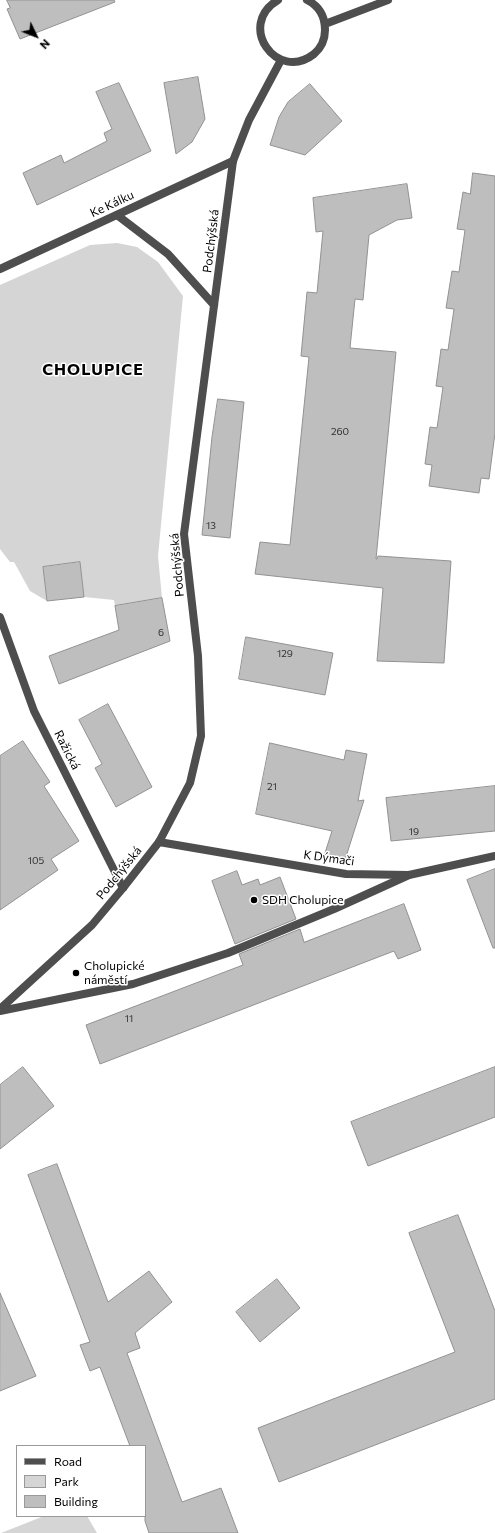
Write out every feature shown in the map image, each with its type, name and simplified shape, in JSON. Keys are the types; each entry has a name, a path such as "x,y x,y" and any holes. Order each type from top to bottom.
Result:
{"street":[{"path":"278,0 264,13 260,24 261,35 264,46 271,54 281,60 291,62 300,61 310,57 323,43 325,24 316,6 308,0"},
{"path":"325,24 388,0"},
{"name":"Podchýšská","path":"0,1010 92,925 123,888 160,842 190,783 201,736 198,656 184,534 233,161 249,120 281,60"},
{"name":"Ke Kálku","path":"0,269 233,161"},
{"path":"116,215 168,254 214,305"},
{"name":"Ražická","path":"0,617 34,711 123,888"},
{"name":"K Dýmači","path":"160,842 346,874 409,875 495,856"},
{"path":"0,1010 132,984 228,953 334,909 409,875"}],"green space":[{"path":"117,243 137,247 158,262 183,296 158,556 162,598 115,606 114,600 84,597 80,562 43,567 47,601 30,591 14,562 10,562 0,549 0,285 90,245"},
{"path":"41,1517 88,1517 97,1533 1,1533"}],"building":[{"path":"7,0 114,0 115,2 20,39 7,9 10,8"},
{"path":"198,77 205,119 192,142 176,154 164,83"},
{"path":"119,83 151,151 37,205 23,173 61,155 64,163 107,141 104,133 112,129 96,92"},
{"path":"310,84 342,121 305,155 270,145 279,117 288,102"},
{"path":"473,173 495,176 495,433 489,479 481,478 479,493 429,486 432,465 425,464 430,427 437,428 443,387 436,386 441,349 448,350 454,309 446,308 452,271 459,272 465,230 457,229 463,192 470,194"},
{"path":"407,184 412,218 397,220 369,235 363,300 355,299 350,348 396,352 376,559 378,556 451,561 444,663 377,661 383,588 255,574 260,542 290,545 309,357 301,356 307,292 317,293 323,231 316,232 313,198"},
{"path":"218,399 244,402 230,538 202,535 212,437"},
{"path":"80,562 84,597 47,601 43,567"},
{"path":"162,598 170,641 59,684 49,656 119,630 115,606"},
{"path":"246,637 333,653 325,695 239,679"},
{"path":"108,704 152,787 116,807 95,768 102,764 79,720"},
{"path":"23,741 50,782 44,786 79,841 51,859 58,870 0,910 0,756"},
{"path":"270,743 344,760 346,750 367,754 358,801 364,800 345,860 324,856 332,831 256,814"},
{"path":"495,786 495,831 391,841 386,798"},
{"path":"495,869 495,948 493,948 467,880"},
{"name":"SDH Cholupice","path":"237,871 242,885 258,879 260,885 280,877 296,919 235,944 212,881"},
{"path":"404,904 421,950 398,959 394,951 100,1064 86,1025 243,965 239,954 300,929 304,942"},
{"path":"23,1067 54,1106 0,1149 0,1085"},
{"path":"495,1067 495,1117 368,1166 351,1122"},
{"path":"57,1164 108,1302 149,1271 172,1302 135,1333 140,1348 127,1353 182,1502 221,1488 238,1533 149,1533 145,1521 146,1445 130,1445 100,1367 90,1371 80,1345 90,1342 28,1175"},
{"path":"458,1215 495,1311 495,1399 279,1482 258,1428 455,1352 409,1233"},
{"path":"277,1279 300,1308 260,1342 236,1312"},
{"path":"0,1293 36,1376 0,1391"}],"place":[{"name":"SDH Cholupice","path":"254,900"},
{"name":"Cholupické náměstí","path":"76,973"}],"district":[{"name":"CHOLUPICE","path":"93,370"}]}
